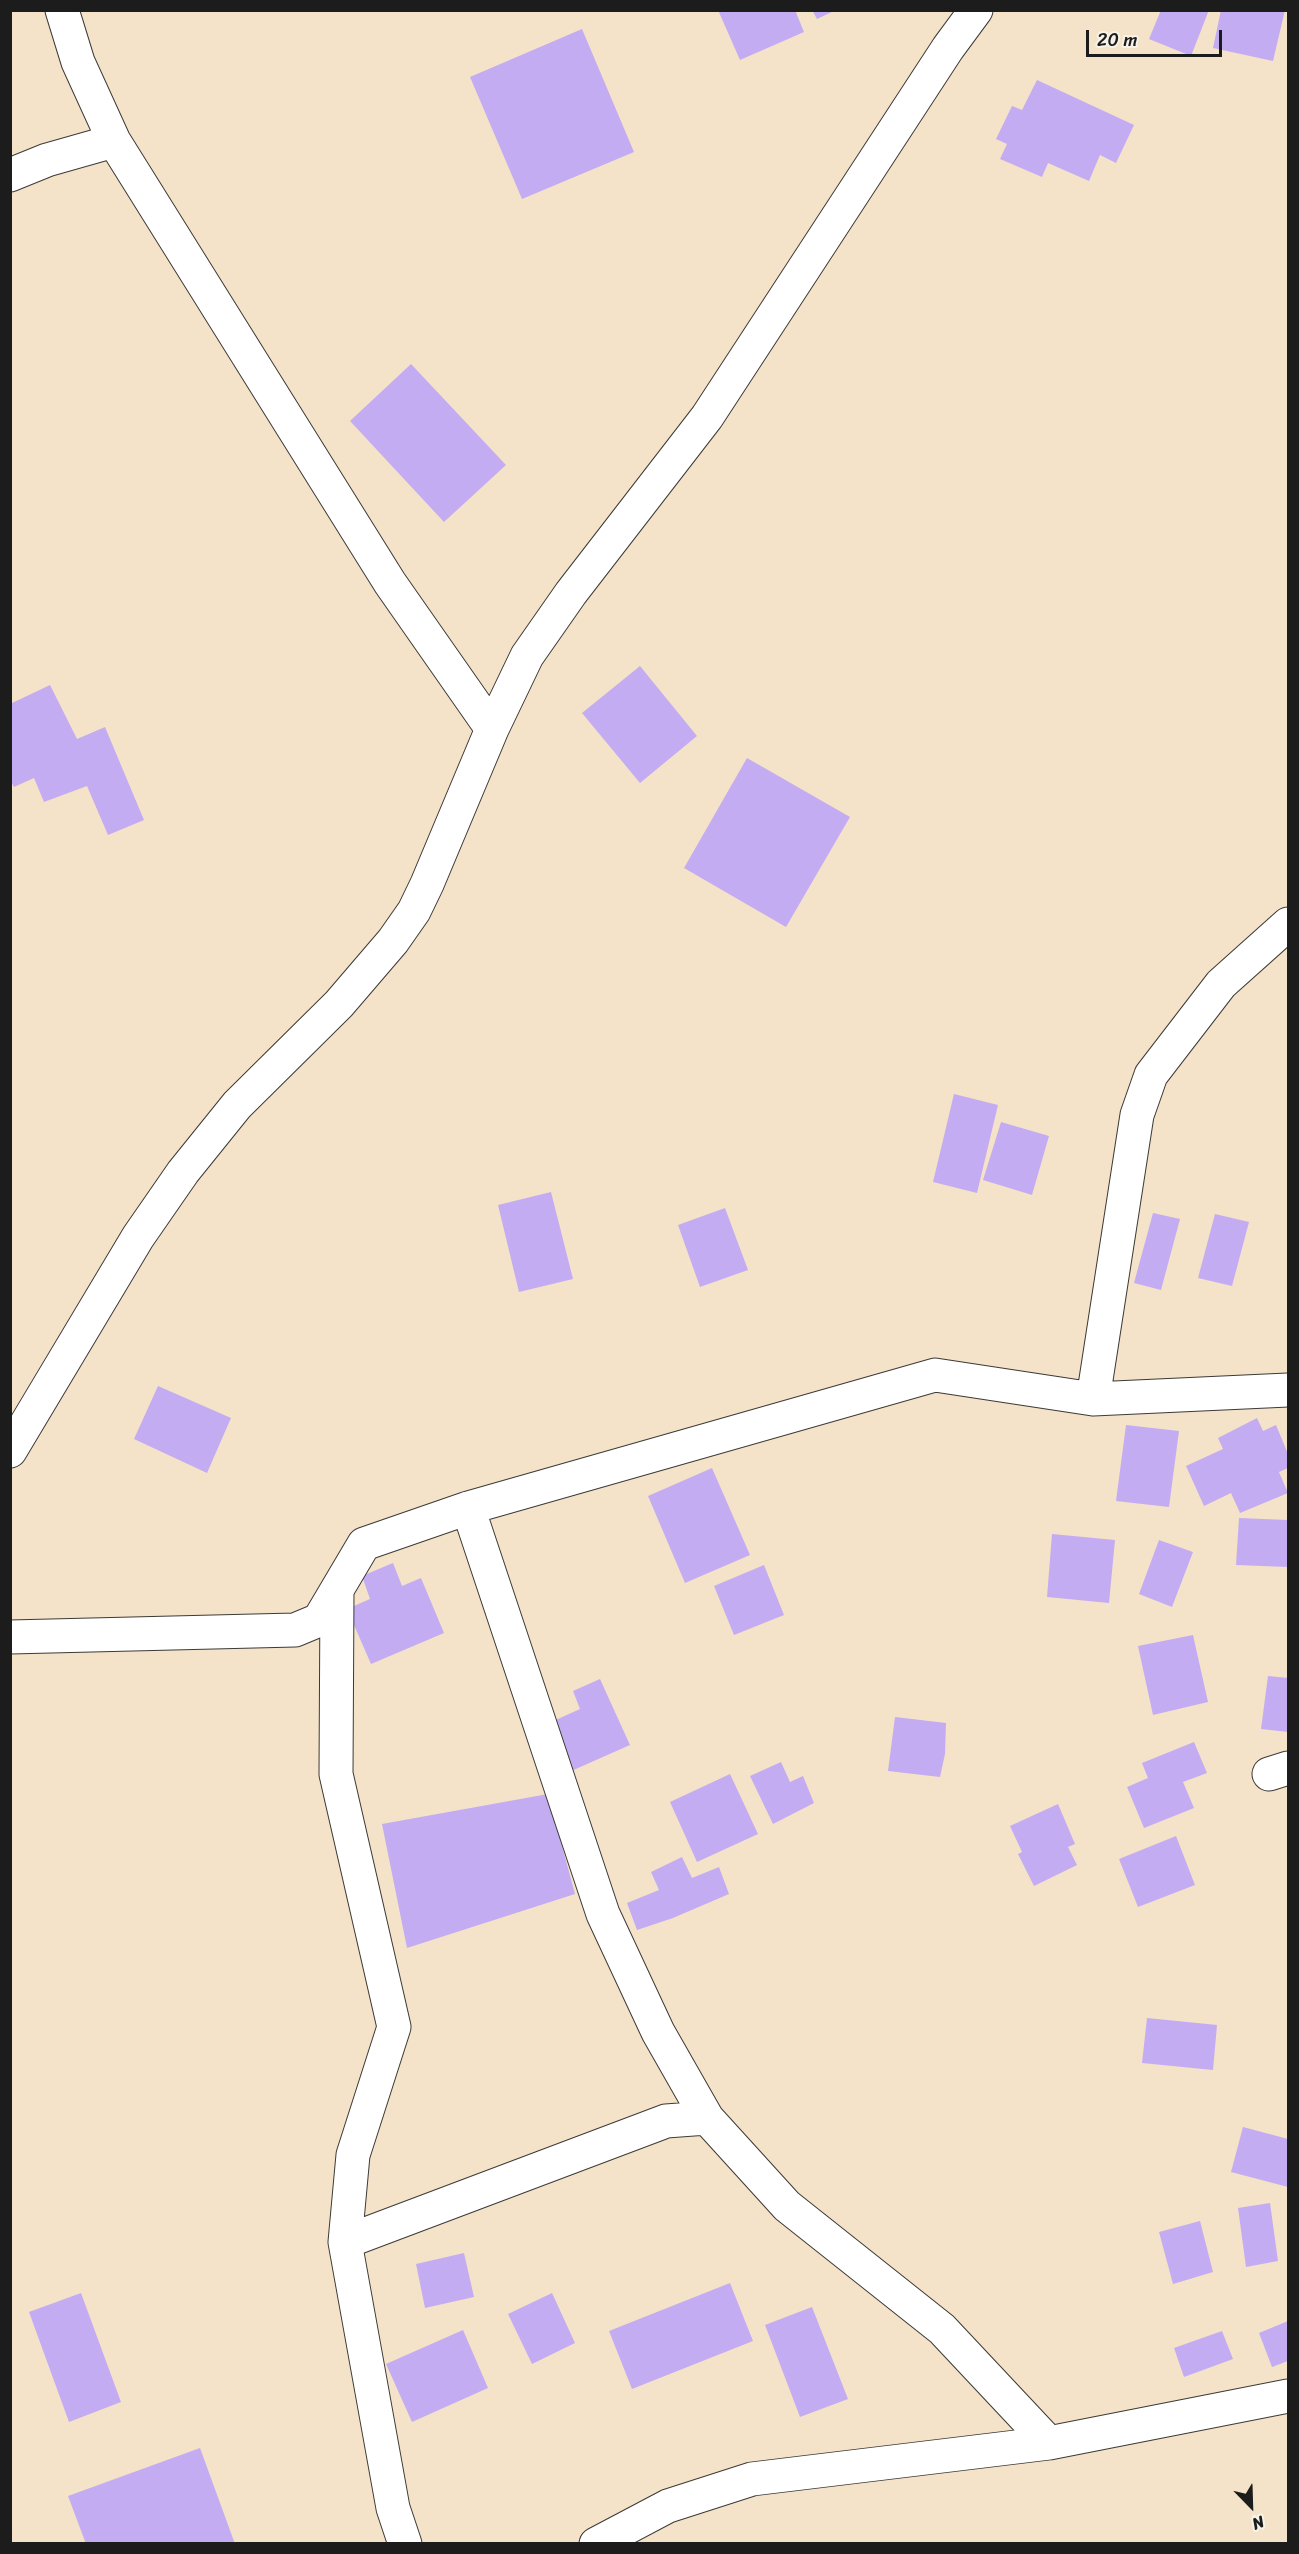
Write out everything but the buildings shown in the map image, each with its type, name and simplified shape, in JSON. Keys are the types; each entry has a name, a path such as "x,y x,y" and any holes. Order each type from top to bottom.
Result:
{"street":[{"path":"62,10 78,62 114,141 390,583 492,729"},
{"path":"10,1451 138,1237 183,1172 237,1105 339,1004 393,941 414,911 492,729 527,656 571,593 707,417 898,123 976,10"},
{"path":"10,174 47,160 114,141"},
{"path":"1093,1399 1137,1114 1151,1075 1221,984 1288,924"},
{"path":"10,1637 295,1630 319,1620 364,1544 468,1508 935,1375 1093,1399 1288,1390"},
{"path":"468,1508 603,1914 658,2032 707,2118 787,2206 942,2329 1049,2443"},
{"path":"337,1587 336,1774 394,2027 352,2155 345,2242 393,2508 405,2544"},
{"path":"345,2242 666,2121 707,2118"},
{"path":"596,2544 668,2506 752,2480 1049,2443 1288,2396"}]}
